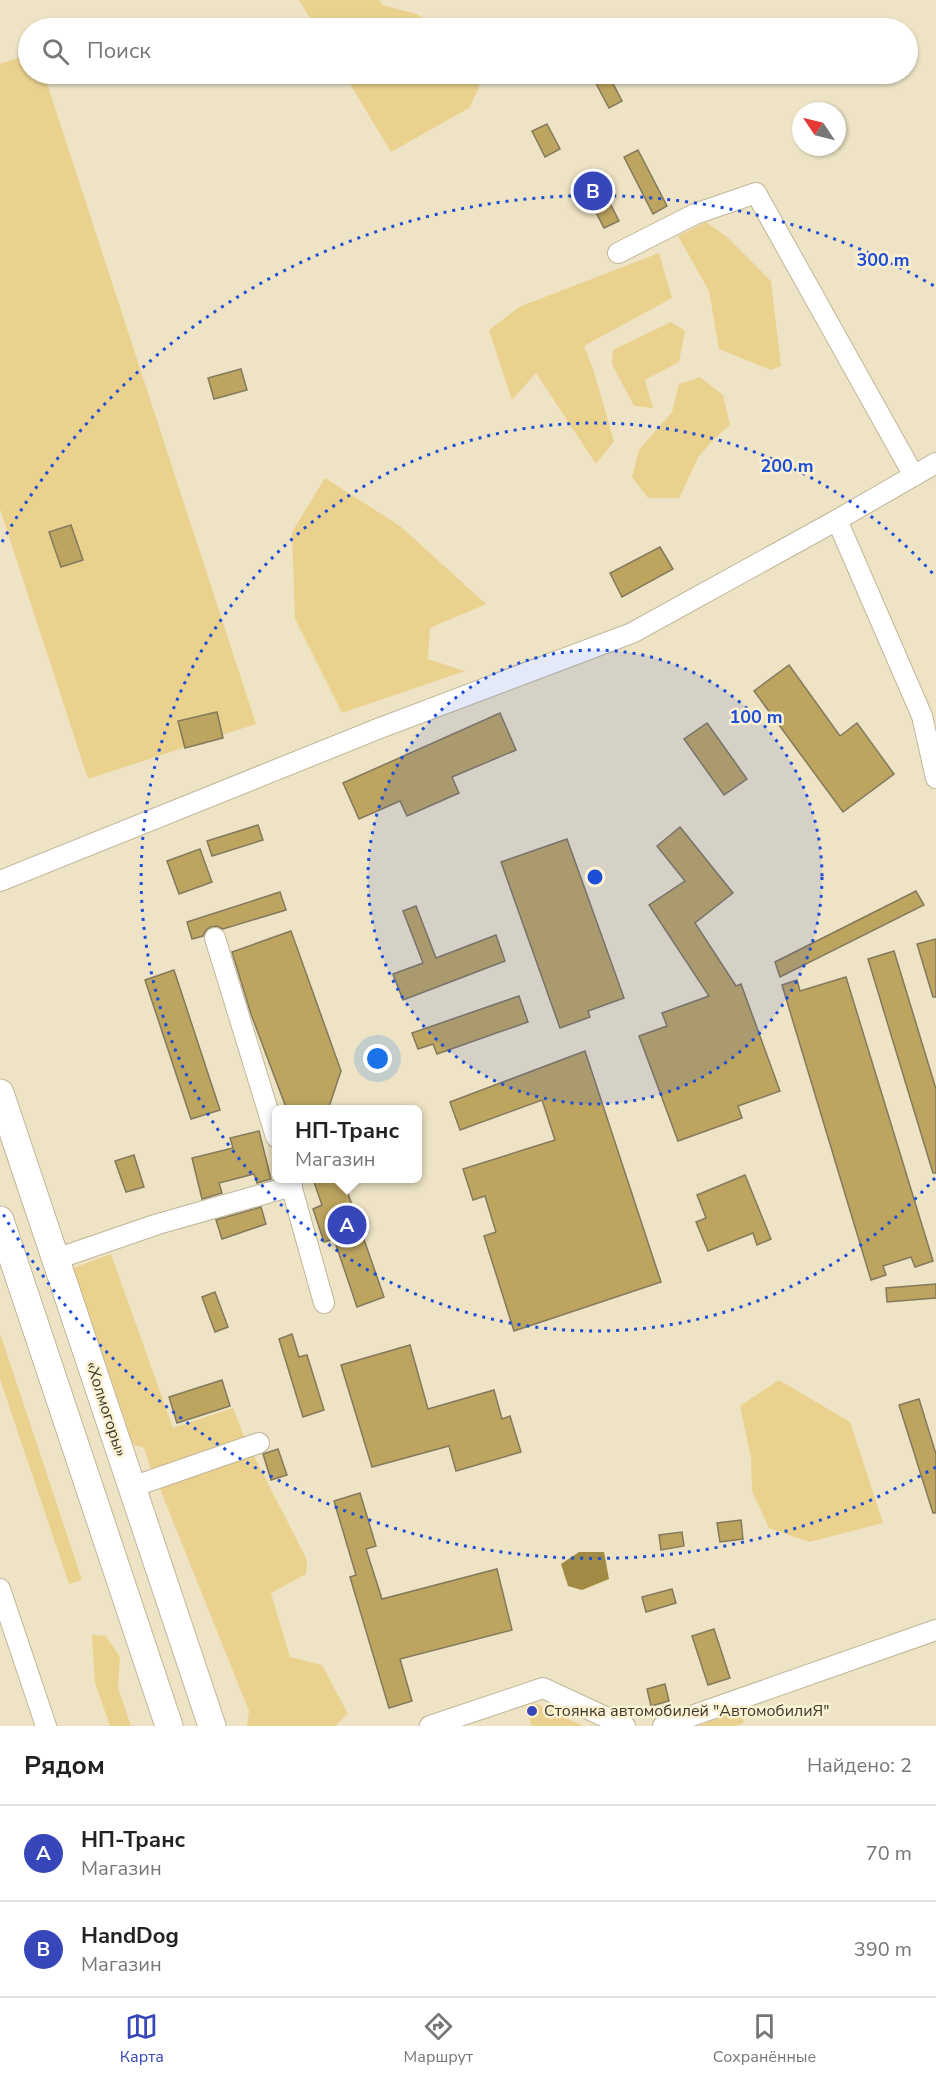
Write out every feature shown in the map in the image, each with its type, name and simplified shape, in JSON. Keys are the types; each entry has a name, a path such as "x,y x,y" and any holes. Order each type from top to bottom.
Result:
{"highway":[{"name":"«Холмогоры»","path":"0,1093 212,1726"},
{"path":"0,1220 169,1726"}],"street":[{"path":"618,253 694,214 756,193 914,476"},
{"path":"0,882 380,728 632,633 936,463"},
{"path":"837,520 922,716 936,778"},
{"path":"215,938 272,1124"},
{"path":"56,1258 287,1183"},
{"path":"290,1183 324,1303"},
{"path":"132,1487 259,1443"},
{"path":"0,1589 8,1641 46,1726"},
{"path":"663,1726 936,1630"},
{"path":"430,1726 543,1688 625,1726"}],"shaded area":[{"path":"299,0 380,0 382,5 417,14 422,18 310,18"},
{"path":"18,58 18,84 47,84 256,724 88,779 0,509 0,64"},
{"path":"350,84 480,84 469,108 391,152"},
{"path":"706,222 727,237 771,281 781,366 771,370 719,349 709,291 678,236"},
{"path":"659,253 672,298 584,346 614,441 596,464 536,373 512,400 489,330 519,307"},
{"path":"671,322 685,331 679,362 645,380 653,408 634,406 612,364 613,350"},
{"path":"700,377 723,395 730,425 699,456 679,498 648,498 632,477 639,450 672,412 679,384"},
{"path":"325,478 400,526 486,604 430,628 428,659 465,671 342,713 295,619 292,532"},
{"path":"111,1254 173,1428 233,1408 246,1442 153,1475 144,1448 130,1443 73,1268"},
{"path":"0,1333 82,1580 69,1584 0,1379"},
{"path":"779,1380 850,1422 883,1523 809,1542 769,1528 752,1491 751,1458 740,1406"},
{"path":"251,1450 307,1560 306,1574 271,1593 290,1657 322,1665 348,1714 335,1726 247,1726 249,1711 158,1484"},
{"path":"579,1552 604,1552 609,1579 582,1590 568,1586 561,1564"},
{"path":"92,1635 106,1636 120,1657 118,1688 131,1726 110,1726 95,1683"},
{"path":"535,1703 583,1726 532,1726 525,1707"},
{"path":"739,1711 744,1723 735,1726 698,1726"}],"building":[{"path":"596,84 613,84 622,101 609,108"},
{"path":"547,124 560,149 545,157 532,131"},
{"path":"638,150 667,206 653,214 624,157"},
{"path":"593,170 619,221 604,228 578,177"},
{"path":"241,369 247,390 214,399 208,378"},
{"path":"71,525 83,560 61,567 49,532"},
{"path":"660,547 673,569 622,597 610,573"},
{"path":"789,665 840,736 857,723 894,774 843,812 754,691"},
{"path":"217,712 223,738 185,748 178,721"},
{"path":"500,713 516,750 452,777 459,793 407,816 400,801 359,819 343,783"},
{"path":"707,723 747,779 724,795 684,739"},
{"path":"258,825 263,840 212,856 207,841"},
{"path":"680,827 733,893 695,923 736,986 741,984 780,1091 738,1106 742,1118 678,1141 639,1036 667,1026 662,1013 709,996 649,905 685,881 657,846"},
{"path":"567,839 624,998 588,1011 590,1017 560,1028 501,862"},
{"path":"200,849 212,882 179,894 167,861"},
{"path":"916,891 924,905 780,977 775,962"},
{"path":"280,892 286,910 223,929 217,926 211,927 203,936 192,939 187,922"},
{"path":"416,906 436,958 496,935 505,961 403,1000 393,974 423,963 403,911"},
{"path":"291,931 341,1071 330,1105 285,1105 251,1014 232,952"},
{"path":"936,939 936,997 933,997 917,944"},
{"path":"894,951 936,1089 936,1173 933,1173 868,959"},
{"path":"174,970 220,1110 191,1119 145,980"},
{"path":"846,977 933,1261 915,1267 911,1257 883,1266 886,1275 871,1280 782,985 797,980 800,991"},
{"path":"519,996 528,1022 437,1054 433,1044 418,1049 412,1033"},
{"path":"585,1051 661,1282 514,1331 484,1236 496,1232 485,1196 473,1200 463,1169 555,1140 542,1100 460,1130 450,1102"},
{"path":"259,1131 271,1179 257,1183 254,1174 219,1183 222,1193 202,1199 192,1158 233,1148 230,1138"},
{"path":"134,1155 144,1187 126,1192 115,1161"},
{"path":"745,1175 771,1239 757,1245 753,1233 708,1251 696,1222 706,1218 697,1195"},
{"path":"314,1183 344,1183 384,1297 357,1307 334,1239 324,1242 313,1209 322,1205"},
{"path":"261,1207 266,1224 222,1239 216,1220"},
{"path":"936,1284 936,1298 887,1302 886,1288"},
{"path":"215,1292 228,1327 215,1332 202,1297"},
{"path":"292,1334 299,1357 307,1355 324,1410 303,1417 279,1339"},
{"path":"410,1345 428,1409 494,1390 502,1419 510,1416 521,1452 456,1471 449,1446 372,1467 341,1365"},
{"path":"222,1380 230,1406 177,1423 169,1397"},
{"path":"919,1399 936,1454 936,1513 933,1513 899,1405"},
{"path":"278,1449 287,1475 271,1480 263,1454"},
{"path":"360,1493 376,1546 366,1549 382,1599 497,1569 512,1630 400,1659 412,1701 389,1708 350,1577 356,1575 334,1501"},
{"path":"741,1520 743,1539 720,1542 717,1523"},
{"path":"682,1532 684,1546 661,1550 659,1535"},
{"path":"672,1589 676,1603 646,1612 642,1597"},
{"path":"714,1629 730,1678 708,1685 692,1636"},
{"path":"665,1684 669,1701 651,1706 647,1689"}],"place":[{"name":"HandDog","path":"593,191"},
{"name":"НП-Транс","path":"347,1225"},
{"name":"Стоянка автомобилей \"АвтомобилиЯ\"","path":"532,1711"}]}
